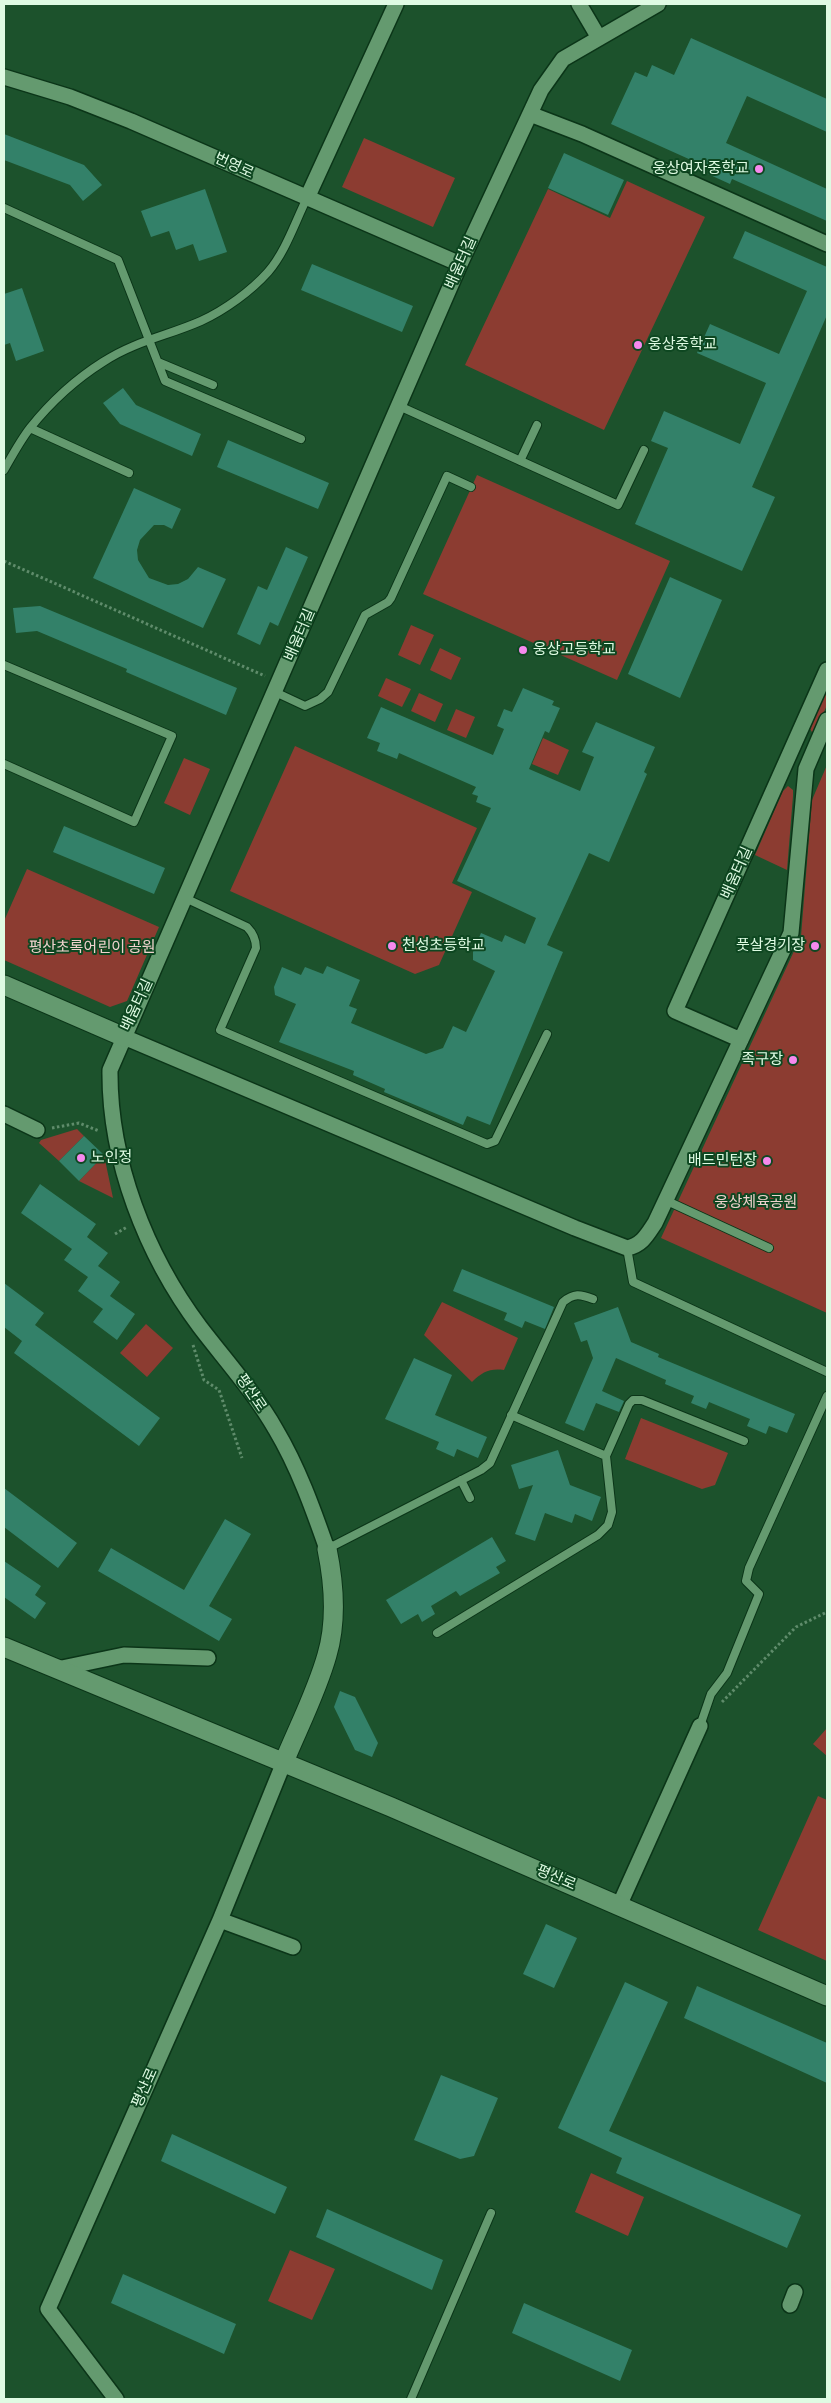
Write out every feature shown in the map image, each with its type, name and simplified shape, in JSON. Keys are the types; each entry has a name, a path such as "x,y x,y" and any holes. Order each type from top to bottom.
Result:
{"street":[{"path":"306,198 396,4"},
{"path":"579,4 599,38"},
{"name":"배움터길","path":"4,985 124,1037 460,264 551,72 563,59 658,4"},
{"name":"번영로","path":"4,77 70,96 460,264"},
{"path":"530,114 582,134 827,244"},
{"name":"배움터길","path":"740,1040 676,1011 827,670"},
{"path":"124,1037 627,1248 635,1247 644,1240 655,1224 791,933 806,769 827,720"},
{"path":"787,761 806,769"},
{"name":"평산로","path":"116,2399 48,2309 220,1920 328,1655 334,1595 327,1549 304,1488 276,1430 241,1376 200,1326 178,1293 146,1232 125,1172 112,1113 110,1070 124,1037"},
{"path":"4,1114 37,1130"},
{"name":"평산로","path":"4,1647 284,1762 827,1996"},
{"path":"57,1669 124,1655 208,1658"},
{"path":"619,1906 700,1726"},
{"path":"220,1920 293,1947"}],"lane":[{"path":"4,470 30,428 74,383 102,362 148,338 201,321 235,301 268,271 283,249 306,198"},
{"path":"4,208 118,260 165,381 301,439"},
{"path":"158,362 214,385"},
{"path":"399,406 618,505 644,450"},
{"path":"520,461 537,425"},
{"path":"30,428 129,473"},
{"path":"277,687 305,706 320,699 328,692 365,615 388,602 391,598 447,476 471,486"},
{"path":"4,665 172,736 134,822 4,764"},
{"path":"185,898 247,927 252,932 256,941 256,948 220,1030 487,1144 495,1141 547,1034"},
{"path":"665,1200 770,1248"},
{"path":"627,1248 633,1282 827,1372"},
{"path":"327,1549 461,1480 490,1462 562,1302 570,1295 580,1294 593,1299"},
{"path":"700,1726 711,1694 727,1673 759,1594 746,1581 749,1568 827,1396"},
{"path":"437,1634 598,1535 608,1525 612,1512 606,1456 629,1404 633,1400 642,1400 744,1441"},
{"path":"511,1415 606,1456"},
{"path":"461,1480 470,1498"},
{"path":"411,2399 491,2213"}],"path":[{"path":"4,561 277,687"},
{"path":"37,1130 79,1124 104,1133"},
{"path":"116,1234 127,1228 125,1219"},
{"path":"204,1380 219,1390 242,1458"},
{"path":"721,1704 796,1627 827,1612"}],"green space":[{"path":"364,138 455,178 433,227 342,187"},
{"path":"627,181 705,217 604,430 465,365 548,189 610,218"},
{"path":"477,475 670,561 617,680 423,594"},
{"path":"411,625 434,635 420,665 398,655"},
{"path":"440,648 461,658 451,680 430,670"},
{"path":"386,678 411,689 402,707 378,696"},
{"path":"827,688 827,705 816,731 812,732 810,729"},
{"path":"419,693 443,704 435,722 411,711"},
{"path":"456,709 475,717 466,738 447,730"},
{"path":"543,738 569,750 558,775 532,764"},
{"path":"295,746 477,828 452,883 472,892 439,965 415,974 230,891"},
{"path":"184,758 210,769 190,815 164,803"},
{"name":"웅상체육공원","path":"827,765 827,1313 661,1238 801,936 812,800"},
{"path":"788,786 793,790 793,796 787,870 755,855 783,791"},
{"name":"평산초록어린이 공원","path":"27,869 159,927 127,1001 110,1007 4,960 4,921"},
{"path":"77,1129 84,1136 59,1161 39,1143 41,1140"},
{"path":"104,1155 113,1198 79,1181"},
{"path":"442,1302 518,1338 504,1370 486,1372 472,1382 424,1335"},
{"path":"146,1324 173,1348 147,1377 120,1353"},
{"path":"641,1418 728,1453 715,1485 702,1489 625,1459"},
{"path":"827,1728 827,1756 813,1744"},
{"path":"818,1796 827,1800 827,1961 758,1930"},
{"path":"591,2173 644,2197 628,2236 575,2212"},
{"path":"290,2250 335,2269 312,2320 268,2301"}],"building":[{"path":"691,38 827,99 827,132 747,96 726,143 827,189 827,221 732,179 730,184 708,174 711,169 611,124 635,72 647,77 652,65 674,75"},
{"path":"4,134 84,165 102,185 83,201 70,185 4,160"},
{"path":"564,153 624,180 608,215 548,188"},
{"path":"205,189 227,252 199,261 193,244 176,250 169,231 151,237 141,211"},
{"path":"745,231 827,267 827,315 752,487 775,497 742,571 635,524 668,448 651,441 664,411 740,444 766,383 697,353 710,324 779,354 807,291 733,258"},
{"path":"312,264 413,306 402,332 301,290"},
{"path":"22,288 44,351 16,361 10,343 4,345 4,294"},
{"path":"123,388 136,405 201,434 192,456 120,424 103,403"},
{"path":"228,440 329,483 318,509 217,467"},
{"path":"134,488 181,509 172,529 164,525 154,525 140,540 137,550 138,560 149,578 168,585 178,584 188,579 198,567 226,579 203,628 93,578"},
{"path":"286,547 308,557 278,626 270,622 260,645 237,634 258,586 267,590"},
{"path":"670,577 722,600 680,698 628,674"},
{"path":"40,606 237,688 226,715 126,672 127,669 37,631 16,633 13,608"},
{"path":"523,688 554,701 552,705 560,708 549,733 545,731 529,769 580,791 594,757 582,752 596,722 655,747 644,772 647,774 609,862 589,853 547,945 563,952 490,1125 467,1116 463,1125 384,1092 385,1089 353,1075 354,1071 279,1042 296,1004 275,995 274,987 282,967 301,975 305,967 323,974 327,966 360,980 349,1006 357,1009 351,1023 426,1054 443,1048 453,1026 466,1032 495,971 473,960 473,952 481,933 502,942 505,935 525,944 536,918 457,881 491,808 476,802 478,796 472,794 476,787 399,753 397,759 377,751 380,743 367,738 381,707 493,755 504,729 497,726 504,709 512,712"},
{"path":"64,826 165,868 154,894 53,852"},
{"name":"노인정","path":"84,1136 104,1155 79,1181 59,1161"},
{"path":"40,1184 96,1224 87,1237 108,1253 98,1266 120,1282 110,1296 135,1314 117,1340 93,1322 103,1309 78,1291 88,1277 64,1260 72,1249 21,1213"},
{"path":"462,1269 554,1307 545,1329 525,1321 522,1328 504,1320 507,1313 453,1291"},
{"path":"4,1283 44,1313 35,1325 160,1418 139,1446 14,1353 22,1341 4,1327"},
{"path":"618,1307 631,1342 659,1354 658,1357 795,1414 787,1433 769,1426 766,1434 747,1426 750,1419 709,1402 706,1409 691,1403 694,1396 665,1384 666,1380 616,1358 602,1391 624,1401 619,1412 596,1403 584,1431 565,1423 593,1358 587,1340 581,1342 574,1323"},
{"path":"414,1358 452,1375 435,1415 487,1437 478,1458 457,1449 454,1457 436,1449 439,1442 385,1419"},
{"path":"558,1450 570,1485 601,1497 592,1521 575,1514 572,1523 545,1513 535,1541 515,1534 533,1485 519,1489 511,1465"},
{"path":"4,1488 77,1543 58,1568 4,1527"},
{"path":"225,1519 251,1534 209,1606 232,1619 219,1641 98,1571 111,1548 184,1590"},
{"path":"492,1537 506,1561 496,1567 500,1573 460,1596 456,1591 431,1606 435,1614 422,1622 418,1614 401,1624 386,1600"},
{"path":"4,1561 41,1586 35,1595 46,1603 35,1619 4,1597"},
{"path":"340,1691 355,1697 378,1743 372,1757 355,1750 334,1707"},
{"path":"546,1924 577,1938 554,1988 523,1974"},
{"path":"625,1982 668,2002 609,2131 801,2215 787,2248 616,2173 622,2158 558,2128"},
{"path":"697,1986 827,2043 827,2083 684,2018"},
{"path":"441,2075 498,2098 474,2156 460,2159 414,2140"},
{"path":"172,2134 287,2187 275,2214 161,2161"},
{"path":"327,2209 443,2260 432,2290 316,2237"},
{"path":"123,2274 236,2324 224,2354 111,2303"},
{"path":"524,2303 632,2350 620,2381 512,2333"}],"place":[{"name":"웅상여자중학교","path":"759,169"},
{"name":"웅상중학교","path":"638,345"},
{"name":"웅상고등학교","path":"523,650"},
{"name":"천성초등학교","path":"392,946"},
{"name":"풋살경기장","path":"815,946"},
{"name":"족구장","path":"793,1060"},
{"name":"노인정","path":"81,1158"},
{"name":"배드민턴장","path":"767,1161"}]}
